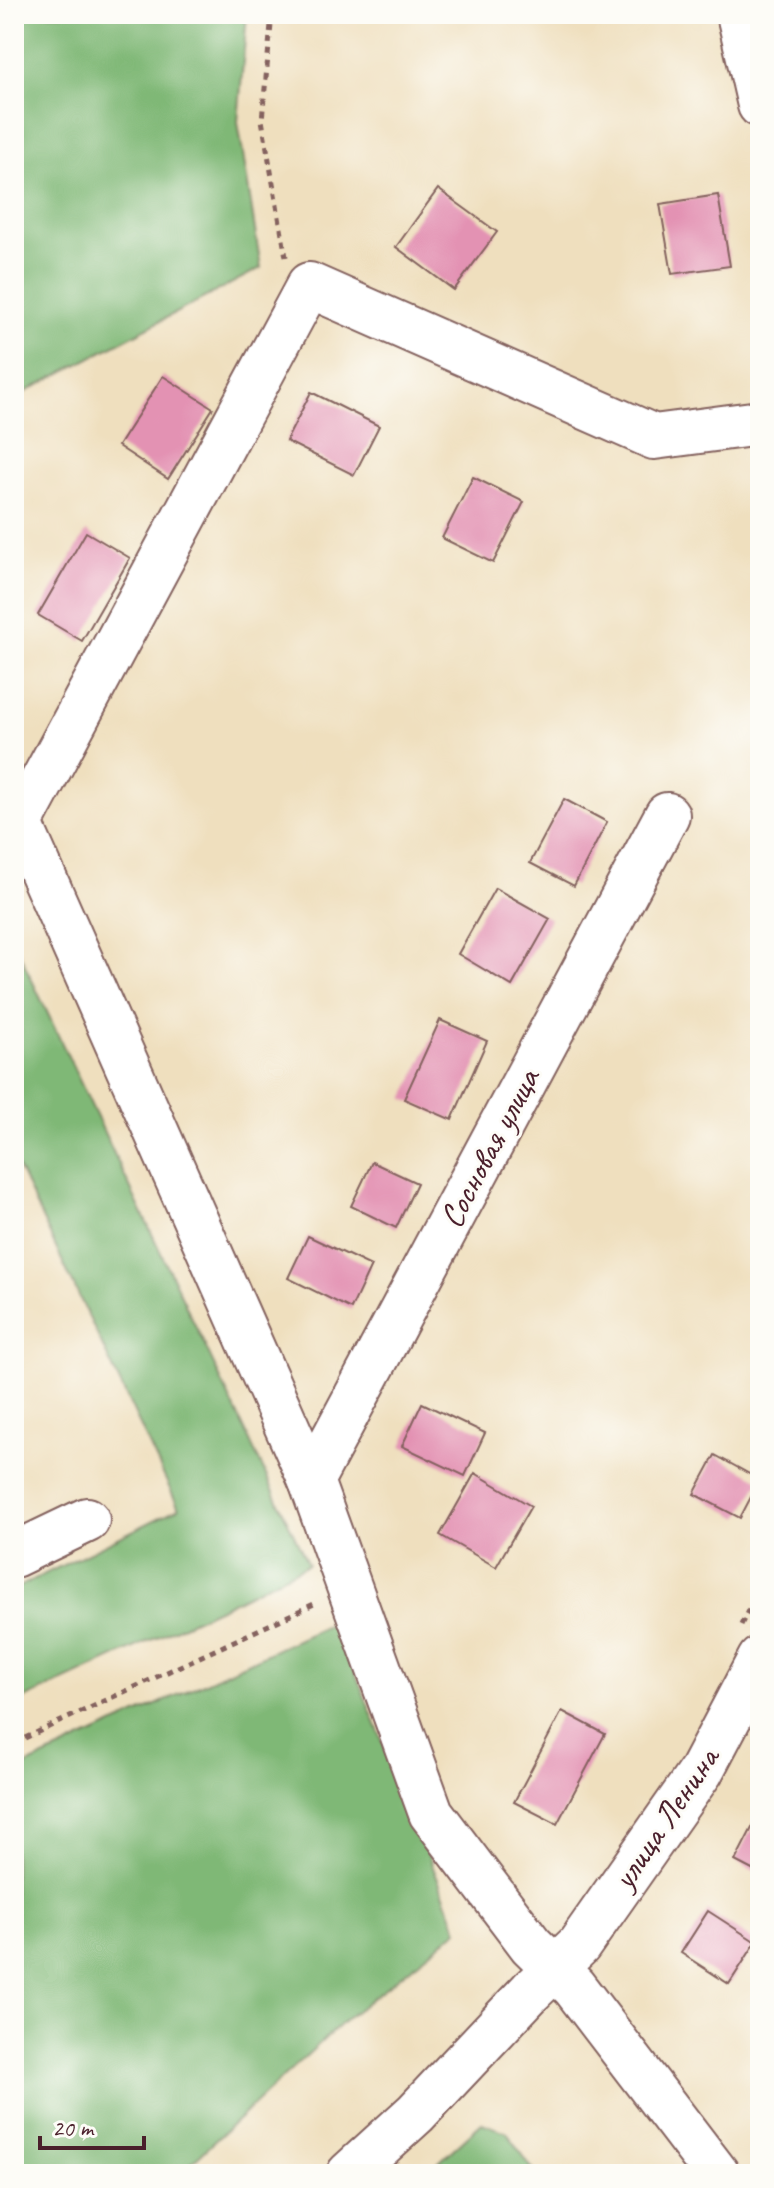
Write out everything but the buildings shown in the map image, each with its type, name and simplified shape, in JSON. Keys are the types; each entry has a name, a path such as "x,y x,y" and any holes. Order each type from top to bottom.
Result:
{"street":[{"path":"739,14 760,105"},
{"path":"717,2174 574,1987 531,1945 431,1813 311,1481 17,817 309,285 654,437 760,423"},
{"name":"Сосновая улица","path":"311,1481 667,815"},
{"path":"14,1555 87,1520"},
{"name":"улица Ленина","path":"349,2174 416,2113 531,1991 579,1945 701,1771 760,1659"}],"path":[{"path":"272,14 262,120 289,276 309,285"},
{"path":"14,1743 349,1589"}],"green space":[{"path":"14,14 247,14 238,122 261,268 14,398"},
{"path":"14,942 308,1564 14,1704 14,1589 179,1508 14,1159"},
{"path":"335,1622 458,1930 346,2019 179,2174 14,2174 14,1771"},
{"path":"482,2123 507,2132 536,2174 426,2174"}]}
